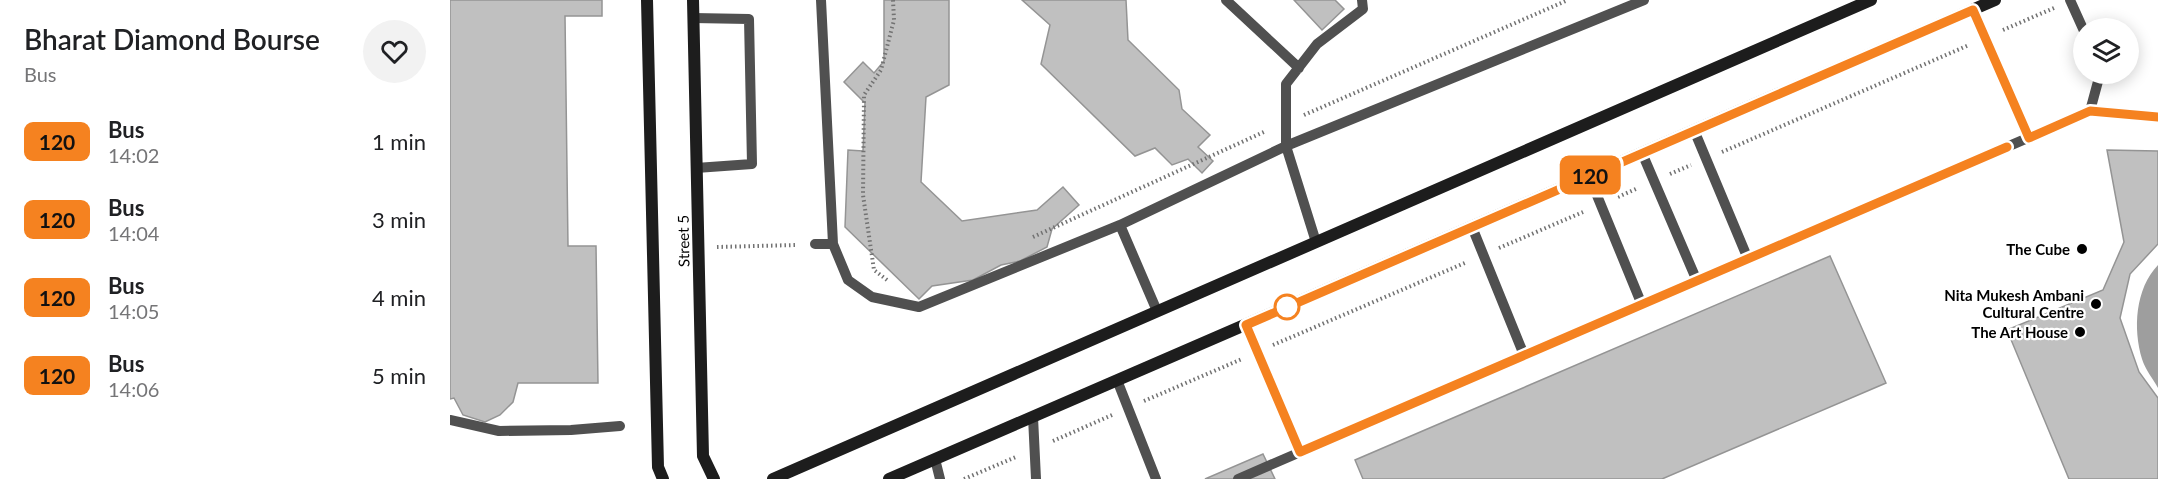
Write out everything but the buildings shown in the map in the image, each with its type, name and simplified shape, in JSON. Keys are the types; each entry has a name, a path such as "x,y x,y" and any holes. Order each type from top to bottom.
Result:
{"main road":[{"name":"Street 5","path":"647,0 658,467 663,479"},
{"name":"Street 5","path":"693,0 703,456 714,479"},
{"path":"773,479 1870,0"},
{"path":"896,477 1995,0"}],"lane":[{"path":"821,0 833,243 848,280 872,297 919,307 1120,225 1286,146 1644,0"},
{"path":"1226,0 1299,68"},
{"path":"1316,242 1286,146 1286,84 1317,44 1363,9 1362,0"},
{"path":"2070,0 2078,18"},
{"path":"1973,10 2029,138"},
{"path":"693,18 749,19 752,164 696,168"},
{"path":"2090,111 2097,84"},
{"path":"1238,479 2090,111 2158,117"},
{"path":"1694,130 1748,259"},
{"path":"1642,153 1696,281"},
{"path":"1589,176 1642,305"},
{"path":"1120,225 1157,311"},
{"path":"1472,227 1524,355"},
{"path":"815,244 833,243"},
{"path":"1246,325 1300,452"},
{"path":"1117,380 1156,479"},
{"path":"1033,417 1036,479"},
{"path":"450,420 499,432 620,426"},
{"path":"934,459 940,479"}],"path":[{"path":"890,282 874,270 863,195 864,95 881,70 894,20 893,0"},
{"path":"1025,240 1568,0"},
{"path":"964,479 2070,0"},
{"path":"698,248 815,244"}],"shaded area":[{"path":"2158,265 2158,388 2142,359 2137,322 2140,297 2150,275"}],"bus line":[{"name":"120","path":"2007,147 1300,452 1246,325 1973,10 2029,138 2090,111 2158,117"}],"place":[{"name":"The Cube","path":"2082,249"},
{"name":"Nita Mukesh Ambani Cultural Centre","path":"2096,304"},
{"name":"The Art House","path":"2080,332"}]}
